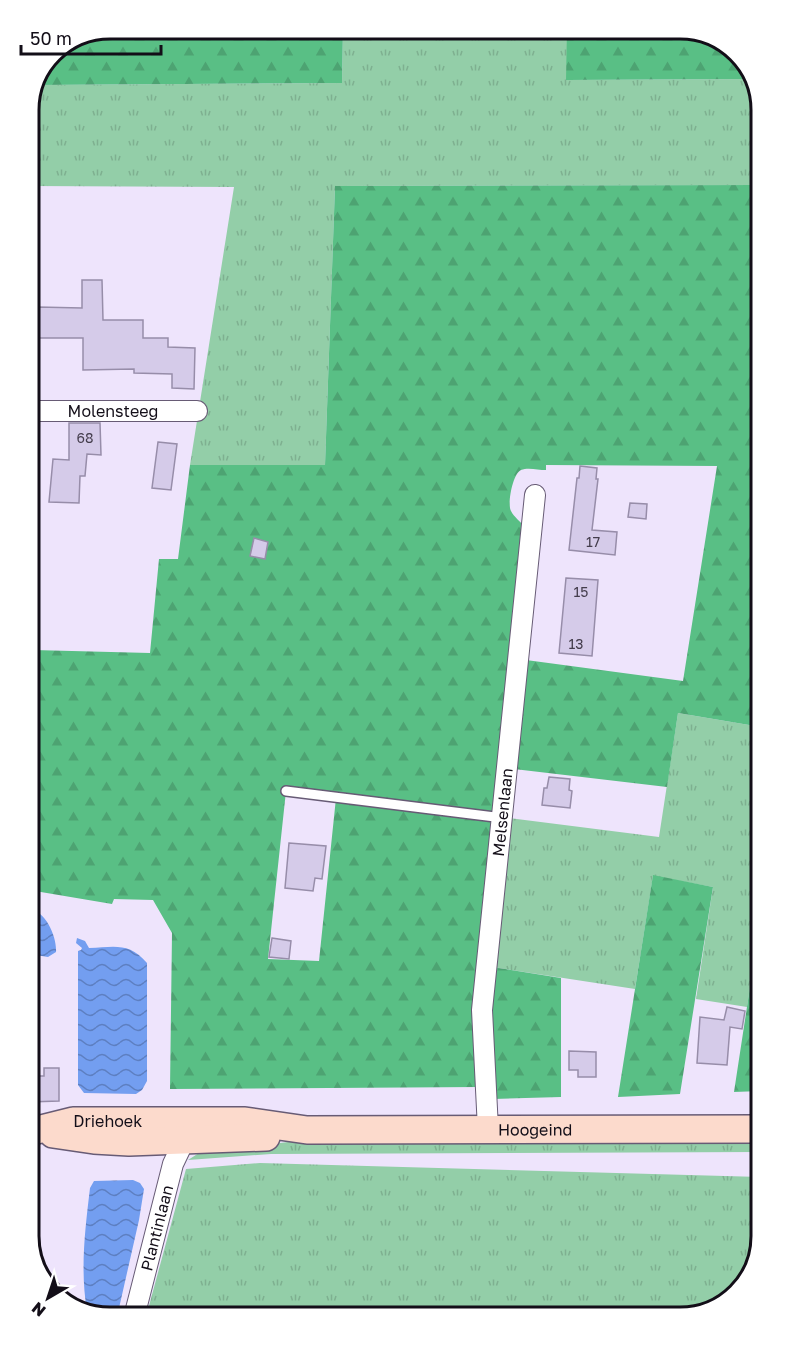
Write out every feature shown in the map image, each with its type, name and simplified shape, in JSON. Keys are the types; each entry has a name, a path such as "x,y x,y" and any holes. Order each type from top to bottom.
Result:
{"main road":[{"name":"Hoogeind","path":"184,1131 260,1138 308,1130 751,1129"},
{"name":"Driehoek","path":"39,1132 94,1140 184,1131"}],"street":[{"name":"Molensteeg","path":"39,411 197,411"},
{"name":"Melsenlaan","path":"488,1129 482,1010 535,495"},
{"name":"Plantinlaan","path":"137,1307 173,1164 184,1131"}],"lane":[{"path":"285,791 503,818"}],"green space":[{"path":"110,39 343,39 342,83 43,85 51,71 71,51 96,40"},
{"path":"343,39 567,39 567,80 744,79 750,96 751,110 751,185 335,186 325,465 190,465 234,187 39,186 39,106 43,85 342,83"},
{"path":"567,39 694,40 711,46 727,57 744,79 566,80"},
{"path":"751,185 751,725 678,713 667,787 514,769 526,660 683,681 717,466 546,465 546,470 521,470 513,482 510,502 512,513 524,526 479,1087 170,1089 172,933 153,900 114,899 112,904 39,892 39,650 150,653 159,559 178,559 190,465 325,465 335,186","holes":["286,791 336,798 319,961 268,959"]},
{"path":"678,713 751,725 751,981 747,1007 696,999 713,887 653,876 635,989 492,967 509,818 659,837"},
{"path":"653,875 713,887 680,1094 618,1097"},
{"path":"492,967 561,978 561,1097 493,1099 487,1022"},
{"path":"751,981 751,1091 734,1092"},
{"path":"751,1141 751,1152 271,1154 188,1160 199,1153 288,1142"},
{"path":"260,1163 751,1177 749,1254 746,1263 730,1286 711,1300 694,1306 149,1307 186,1169"}],"water":[{"path":"39,913 55,939 56,952 48,957 39,956"},
{"path":"77,938 85,941 89,948 121,947 128,949 147,963 147,1081 142,1090 136,1094 84,1093 78,1085 78,951 82,948 76,943"},
{"path":"133,1180 140,1183 144,1189 119,1307 96,1306 86,1303 84,1250 86,1219 90,1188 94,1181"}],"building":[{"path":"82,280 102,280 103,320 143,320 143,338 168,338 168,347 195,348 194,389 172,388 172,374 134,373 134,369 83,370 83,338 39,338 39,307 82,308"},
{"path":"69,423 100,423 101,455 87,454 85,476 80,476 79,503 49,502 53,459 69,460"},
{"path":"158,442 177,444 171,490 152,488"},
{"path":"580,466 597,468 596,479 598,479 592,530 617,532 615,555 569,550"},
{"path":"630,503 647,504 646,519 628,517"},
{"path":"254,538 268,542 265,559 250,556"},
{"path":"566,578 598,580 592,656 559,653"},
{"path":"549,777 570,779 569,790 572,791 570,808 542,805 544,788 547,788"},
{"path":"289,843 326,846 322,879 315,878 313,891 285,888"},
{"path":"272,938 291,941 289,959 269,957"},
{"path":"727,1007 745,1011 742,1029 730,1027 727,1065 697,1063 700,1017 724,1020"},
{"path":"569,1051 596,1052 596,1077 578,1077 578,1070 569,1070"},
{"path":"44,1068 59,1068 59,1101 39,1102 39,1076 44,1076"}]}
